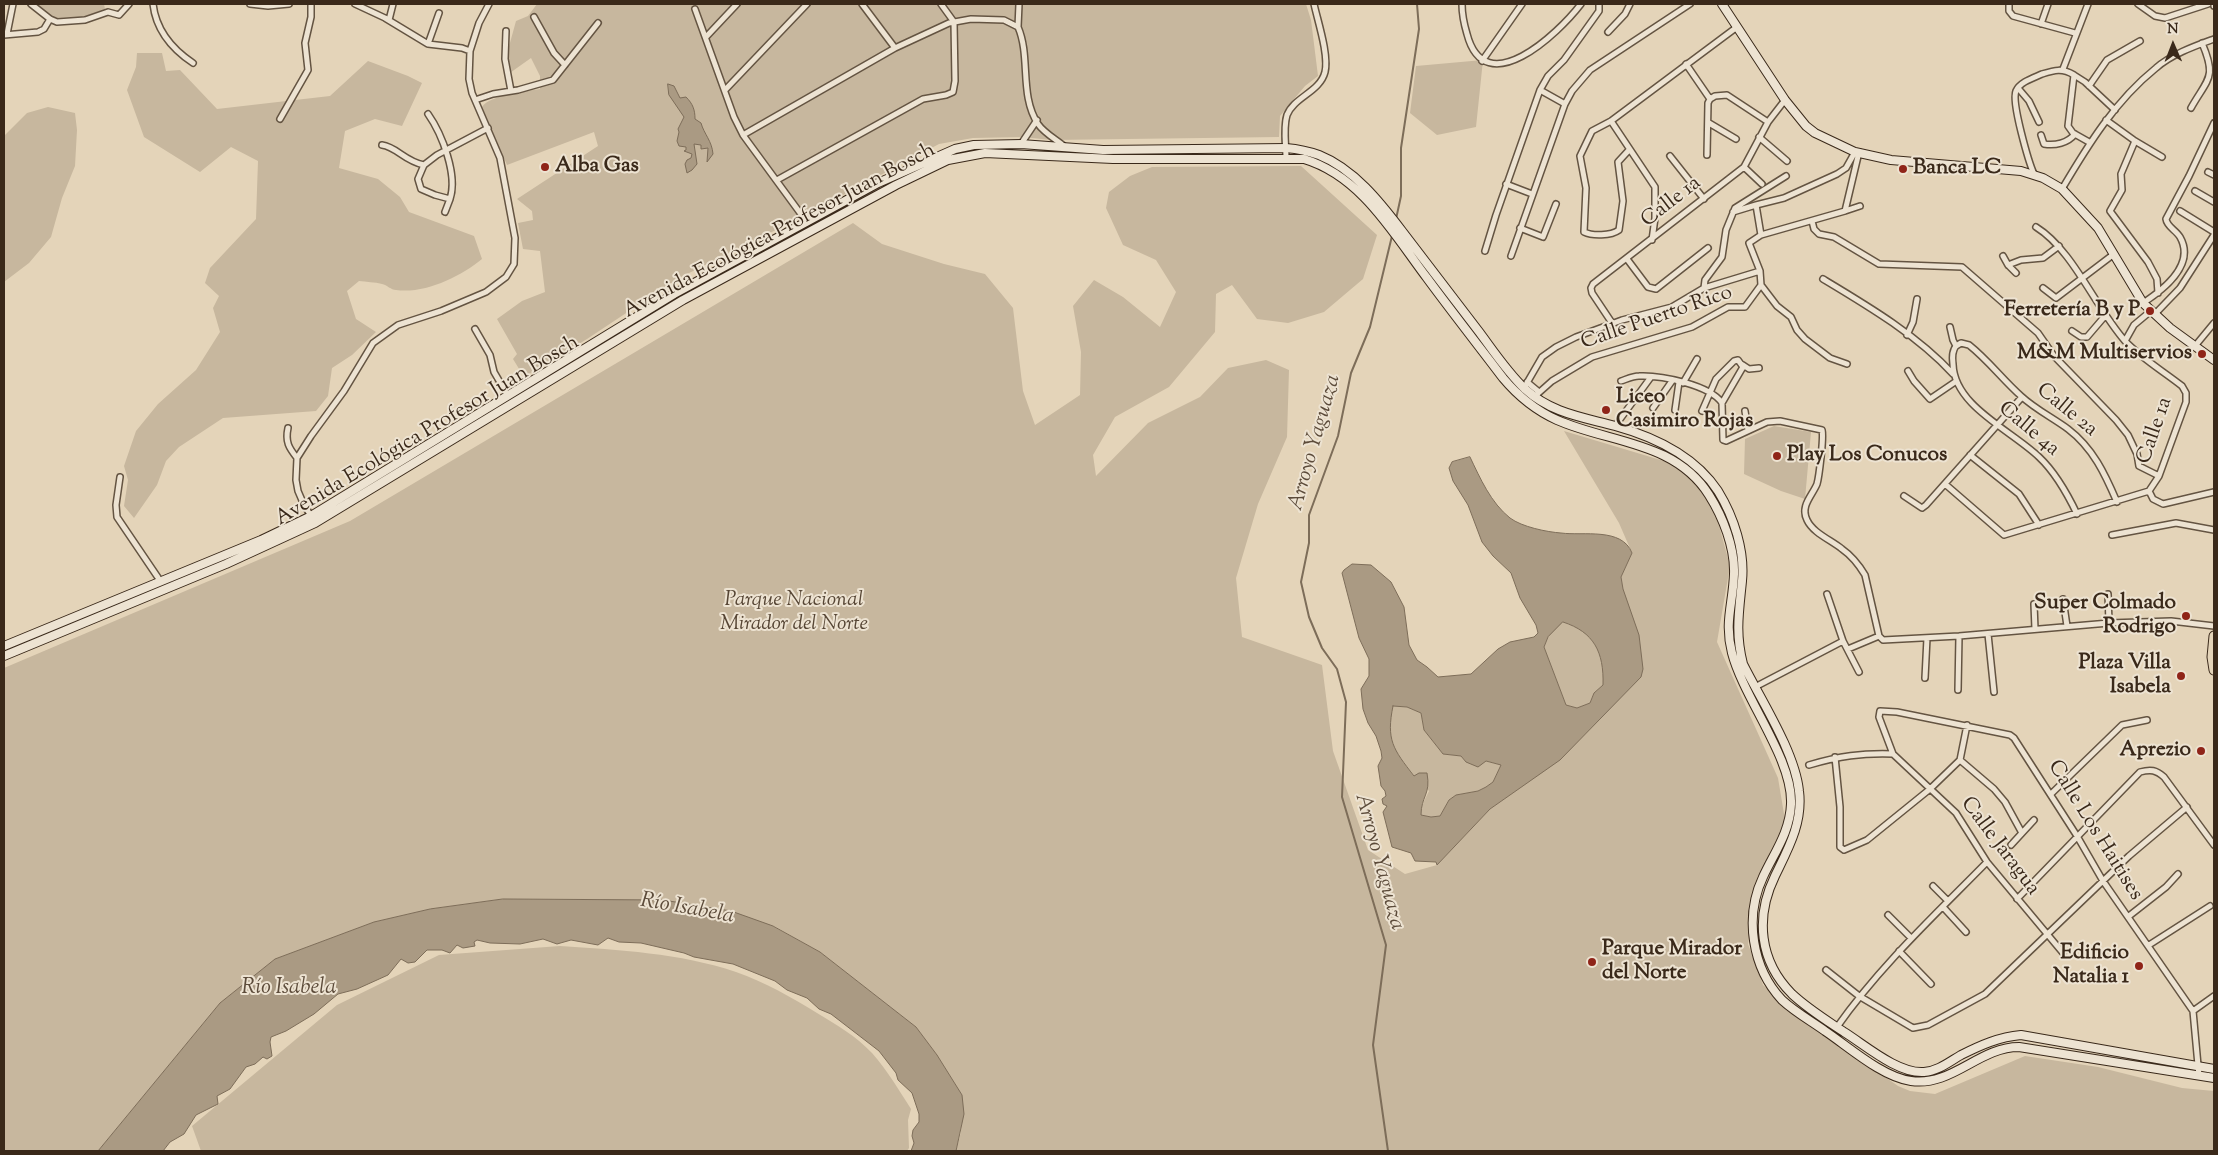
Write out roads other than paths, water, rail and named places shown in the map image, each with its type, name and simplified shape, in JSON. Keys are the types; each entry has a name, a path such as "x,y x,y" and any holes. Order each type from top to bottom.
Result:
{"main road":[{"path":"2214,636 2212,657 2214,670"}],"street":[{"path":"13,4 5,34 38,32 44,29 50,19"},
{"path":"32,4 50,19 57,22 85,20 108,12 119,15 129,4"},
{"path":"153,4 160,29 173,47 193,63"},
{"path":"250,4 268,6 289,4"},
{"path":"280,119 308,70 305,43 312,4"},
{"path":"355,4 388,20 428,44 462,48 470,51"},
{"path":"388,20 393,4"},
{"path":"313,519 298,491 296,480 297,458 344,392 373,343 398,324 441,311 486,292 506,277 514,264 515,238 498,153 475,100 469,79 470,51 479,22 488,4"},
{"path":"706,37 737,4"},
{"path":"725,90 807,4"},
{"path":"862,4 895,48"},
{"path":"777,180 923,99 946,95 952,92 955,81 954,22 941,4"},
{"path":"1019,4 1018,26 1022,36 1026,84 1038,125 1065,147"},
{"path":"1286,158 1288,114 1294,106 1321,82 1325,73 1326,63 1314,4"},
{"path":"1462,4 1470,47 1475,56 1482,61 1498,64 1517,58 1557,32 1581,4"},
{"path":"1482,61 1522,4"},
{"path":"1485,251 1506,184 1540,90 1548,76 1564,60 1599,11 1600,4"},
{"path":"1608,32 1626,14 1630,4"},
{"path":"1511,256 1565,104 1572,91 1590,70 1690,4"},
{"path":"1722,4 1785,100 1806,126 1815,133 1857,152 1891,160 2021,171 2034,174 2062,189 2098,228 2143,303 2170,328 2214,360"},
{"path":"2009,4 2009,11 2013,16 2075,33"},
{"path":"2041,24 2048,4"},
{"path":"2063,69 2075,33 2088,4"},
{"path":"2138,4 2155,16 2165,18 2208,4"},
{"path":"695,9 734,117 743,135 806,221"},
{"path":"428,44 439,13"},
{"path":"534,17 554,53 566,66"},
{"path":"743,135 895,48 948,22 971,19 1004,20 1018,26"},
{"path":"475,100 553,80 566,66 598,23"},
{"path":"1629,150 1618,162 1623,201 1619,230 1614,233 1584,232 1586,188 1580,156 1592,131 1611,121 1737,26"},
{"path":"506,31 505,59 511,91"},
{"path":"2062,189 2089,142 2106,120 2156,67 2175,56 2214,39"},
{"path":"2089,86 2107,60 2124,49 2140,42"},
{"path":"2191,108 2211,73 2210,60 2202,43"},
{"path":"1686,64 1710,99"},
{"path":"2034,174 2029,164 2016,108 2015,95 2018,88 2034,77 2063,69 2089,86 2115,110"},
{"path":"2074,75 2068,122 2070,130 2089,142"},
{"path":"2018,88 2028,101 2039,122"},
{"path":"1540,90 1565,104"},
{"path":"1707,155 1708,103 1710,99 1721,94 1727,95 1768,122"},
{"name":"Calle 1a","path":"1612,323 1591,288 1595,282 1652,240 1744,167 1768,122 1785,100"},
{"path":"428,114 446,150 452,184 450,199 445,212"},
{"path":"1021,144 1037,120"},
{"path":"2106,120 2134,141 2162,157"},
{"path":"1611,121 1655,187 1656,196 1652,240"},
{"path":"1709,123 1736,139"},
{"path":"2143,303 2158,293 2175,275 2184,256 2180,236 2167,224 2166,219 2214,123"},
{"path":"450,199 421,189 418,180 424,165 436,155 488,128"},
{"path":"2042,136 2044,144 2048,145 2063,143 2075,134"},
{"path":"1759,137 1787,161"},
{"path":"2208,137 2214,139"},
{"path":"2134,141 2121,174 2122,190 2110,211 2148,262 2157,279 2158,293"},
{"path":"382,144 391,147 410,162 424,165"},
{"name":"Avenida Ecológica Profesor Juan Bosch","path":"4,646 313,519 674,294 806,221 916,165 955,149 974,145 1021,144 1103,150 1286,148 1304,150 1320,155 1344,170 1381,203 1500,361 1547,405 1578,418 1615,426 1648,437 1676,451 1699,468 1725,504 1734,524 1742,558 1742,580 1737,626 1739,650 1743,664 1793,764 1800,792 1800,812 1796,830 1768,890 1764,904 1763,933 1765,948 1776,974 1791,993 1810,1009 1890,1062 1913,1071 1932,1071 1993,1040 2022,1035 2214,1069"},
{"path":"1732,212 1784,198 1837,174 1846,168 1857,152"},
{"path":"1845,211 1857,152"},
{"name":"Avenida Ecológica Profesor Juan Bosch","path":"4,656 226,564 313,519 683,300 896,185 948,160 985,153 1113,160 1286,158 1311,161 1337,173 1378,212 1503,378 1526,402 1540,411 1573,426 1662,453 1685,468 1701,484 1716,508 1732,552 1734,566 1728,620 1732,652 1742,682 1786,773 1790,793 1791,804 1787,829 1763,877 1754,906 1753,936 1758,961 1769,982 1782,1000 1799,1014 1888,1073 1898,1078 1918,1082 1951,1075 1998,1049 2019,1047 2214,1078"},
{"path":"1670,156 1704,199"},
{"path":"1744,167 1762,184"},
{"path":"2208,172 2214,175"},
{"path":"1704,288 1705,280 1722,257 1726,230 1732,212 1748,198 1777,183 1786,176"},
{"path":"1506,184 1532,194"},
{"path":"2195,191 2214,202"},
{"path":"1520,228 1542,240 1556,204"},
{"path":"1756,205 1761,235"},
{"path":"1847,364 1830,358 1805,339 1797,330 1791,317 1777,306 1761,285 1760,271 1748,243 1761,235 1860,206"},
{"path":"2125,340 2134,325 2154,312 2180,288 2214,233 2180,211"},
{"path":"1812,221 1814,229 1820,234 1834,236 1879,264 1962,268 2038,333 2054,356 2128,435 2137,454 2140,466 2159,476"},
{"name":"Calle 1a","path":"1945,484 2004,535 2117,502 2149,491 2159,476 2186,402 2186,393 2182,386 2125,340 2106,316 2059,246 2047,234 2036,227"},
{"path":"2008,265 2021,260 2043,258 2059,246"},
{"path":"1627,259 1648,287 1656,289 1708,248"},
{"path":"2043,288 2056,298 2114,254"},
{"path":"2003,256 2016,273"},
{"path":"1526,385 1546,353 1576,337 1612,323 1672,307 1704,288 1760,271"},
{"path":"1426,276 1433,272"},
{"path":"1823,279 1861,302 1907,335 1936,357 1954,374"},
{"name":"Calle Puerto Rico","path":"1537,394 1566,371 1592,357 1692,327 1728,307 1745,307 1761,285"},
{"path":"1907,335 1913,322 1916,299"},
{"path":"2072,331 2081,337 2087,337 2106,316"},
{"path":"2195,346 2214,323"},
{"path":"1908,371 1917,386 1930,399 1955,382 1953,352 1956,346 1952,340 1950,327"},
{"path":"475,329 490,355 494,372 508,396"},
{"name":"Calle 2a","path":"1956,346 1961,343 1970,345 2022,397 2070,431 2086,445 2100,465 2117,502"},
{"path":"1675,410 1681,382 1697,359"},
{"path":"1702,410 1709,391 1723,370 1734,360 1738,360 1749,369 1759,368"},
{"path":"1743,365 1722,403 1723,440 1736,437 1767,422 1780,421 1822,430 1824,438 1817,483 1805,508 1806,519 1852,556 1860,566 1870,591 1879,636 1883,640 1890,642 2109,623 2171,621 2214,626"},
{"path":"1621,381 1638,376 1681,382 1709,391 1722,403"},
{"path":"1615,426 1651,377"},
{"path":"1653,408 1672,381"},
{"name":"Calle 4a","path":"1955,382 1978,410 2038,456 2064,487 2077,514"},
{"path":"1904,496 1922,508 2022,397"},
{"path":"1745,411 1748,430"},
{"path":"288,428 288,447 297,458"},
{"path":"1970,455 2019,494 2039,525"},
{"path":"120,477 116,505 117,517 162,582"},
{"path":"2149,491 2153,499 2163,504 2214,492"},
{"path":"2112,535 2176,523 2214,530"},
{"path":"1827,594 1843,641 1859,672"},
{"path":"2108,594 2109,623"},
{"path":"2063,599 2067,626"},
{"path":"2034,604 2035,629"},
{"path":"1988,634 1994,692"},
{"path":"1848,649 1879,636"},
{"path":"1958,690 1959,636"},
{"path":"1925,678 1927,638"},
{"path":"1755,687 1843,641"},
{"name":"Calle Los Haitises","path":"1879,713 1883,711 1896,712 1967,725 2014,738 2051,794 2103,881 2193,1011 2199,1076"},
{"name":"Calle Jaragua","path":"1879,713 1893,754 1956,812 1987,862 2063,953"},
{"path":"2051,794 2122,725 2147,720"},
{"path":"1835,757 1840,807 1840,845 1842,850 1867,840 1930,789 1960,760 1967,725"},
{"path":"1809,765 1835,757 1862,753 1893,754"},
{"path":"1960,760 2005,802 2022,833"},
{"path":"2017,899 2140,772 2158,771 2214,845"},
{"path":"1826,970 1859,996 1914,1028 1922,1028 1985,994 2129,856 2187,808"},
{"path":"2011,845 2034,820"},
{"path":"1837,1027 1859,996 1899,951 1987,862"},
{"path":"2129,916 2166,887 2178,874"},
{"path":"1933,886 1948,902"},
{"path":"2149,945 2210,906"},
{"path":"1943,907 1966,932"},
{"path":"1888,915 1911,938"},
{"path":"1899,951 1931,984"},
{"path":"2193,1011 2214,996"},
{"path":"1960,1056 1968,1065"}],"water":[{"path":"668,84 674,86 680,98 686,97 690,102 694,110 695,119 701,123 712,149 713,154 707,162 708,148 701,149 701,145 694,144 697,164 687,173 685,164 692,154 684,151 686,147 679,146 677,141 678,129 684,117 669,95"},
{"path":"1470,457 1492,498 1503,512 1515,521 1549,532 1611,536 1620,539 1627,545 1632,553 1621,577 1623,589 1639,635 1643,669 1641,677 1560,760 1490,809 1437,865 1436,862 1415,861 1411,853 1392,847 1383,812 1387,806 1383,804 1382,799 1386,796 1381,786 1378,766 1382,758 1381,751 1363,709 1361,689 1369,676 1369,659 1359,638 1342,573 1352,564 1371,565 1391,582 1404,607 1409,645 1417,660 1438,677 1471,674 1498,649 1510,642 1534,637 1538,633 1536,625 1520,598 1511,573 1493,556 1482,542 1468,505 1453,481 1449,468 1452,462","holes":["1563,622 1574,626 1590,638 1599,653 1602,663 1603,685 1594,693 1590,703 1577,708 1566,705 1544,647 1548,637","1393,706 1407,707 1421,713 1424,730 1443,754 1461,756 1466,762 1478,767 1486,761 1501,765 1493,782 1478,791 1456,795 1449,800 1440,816 1421,815 1422,804 1428,786 1427,773 1419,773 1414,776 1396,751 1390,727"]},
{"name":"Río Isabela","path":"503,899 663,900 731,911 773,926 820,952 916,1027 937,1055 962,1095 964,1114 956,1151 911,1151 914,1143 913,1130 919,1122 919,1114 912,1093 898,1080 896,1073 879,1051 831,1014 819,1009 807,998 787,990 775,981 733,964 694,957 641,943 619,942 608,938 598,945 571,940 557,944 543,939 520,944 490,943 477,940 474,942 475,946 463,948 457,945 450,953 442,950 427,950 415,962 408,963 401,959 388,975 357,989 338,994 314,1014 286,1031 271,1037 272,1056 267,1059 263,1057 255,1064 246,1067 230,1089 217,1096 218,1104 196,1115 184,1134 170,1142 163,1151 98,1151 220,1003 275,959 374,922 430,909"}],"waterway":[{"name":"Arroyo Yaguaza","path":"1396,219 1401,196 1401,148 1419,29 1417,4"},
{"name":"Arroyo Yaguaza","path":"1388,1151 1373,1045 1386,945 1342,797 1346,702 1337,669 1322,648 1309,617 1301,582 1309,543 1309,515 1338,436 1351,373 1370,327 1392,236"}],"place":[{"name":"Alba Gas","path":"545,167"},
{"name":"Banca LC","path":"1903,169"},
{"name":"Ferretería B y P","path":"2150,311"},
{"name":"M&M Multiservios","path":"2202,354"},
{"name":"Liceo Casimiro Rojas","path":"1606,410"},
{"name":"Play Los Conucos","path":"1777,456"},
{"name":"Super Colmado Rodrigo","path":"2186,616"},
{"name":"Plaza Villa Isabela","path":"2181,676"},
{"name":"Aprezio","path":"2201,751"},
{"name":"Parque Mirador del Norte","path":"1592,962"},
{"name":"Edificio Natalia 1","path":"2139,966"}],"park label":[{"name":"Parque Nacional Mirador del Norte","path":"794,613"}]}
